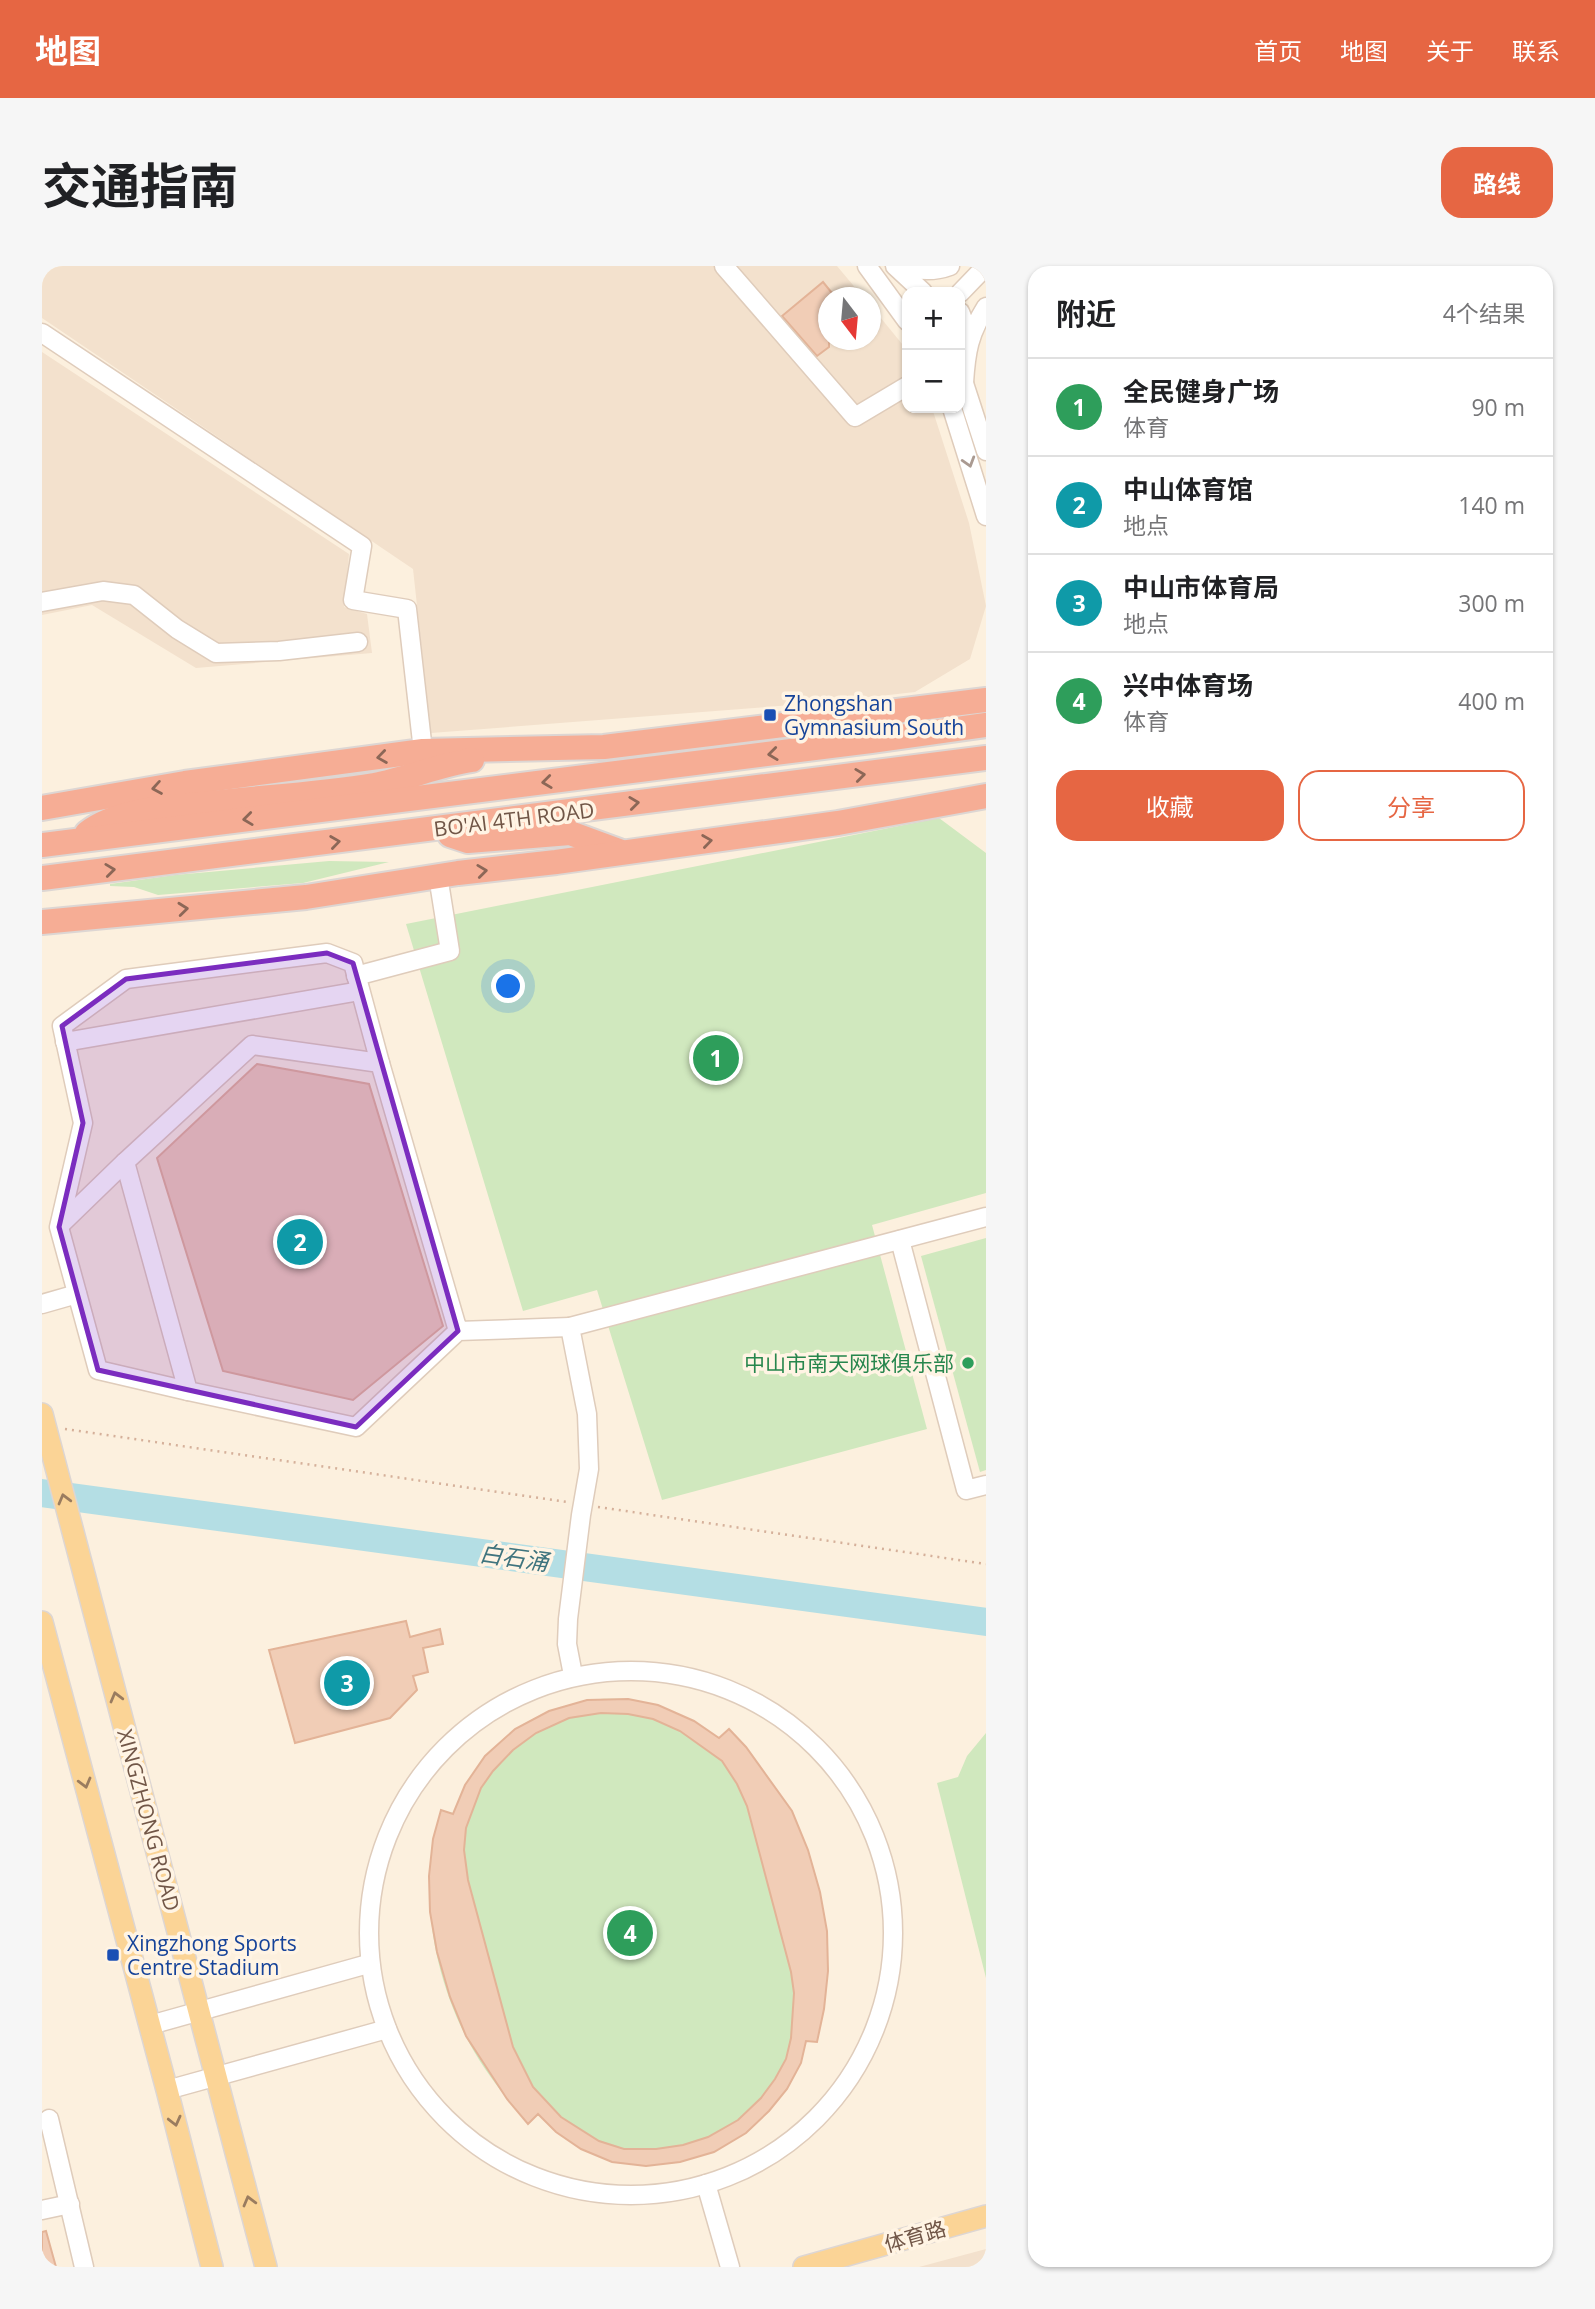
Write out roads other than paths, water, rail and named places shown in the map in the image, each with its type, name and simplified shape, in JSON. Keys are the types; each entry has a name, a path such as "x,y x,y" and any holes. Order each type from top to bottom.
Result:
{"highway":[{"path":"42,808 185,783 423,751 604,747 830,721 983,696"},
{"name":"BO'AI 4TH ROAD","path":"42,845 986,725"},
{"path":"78,841 95,826 121,816 169,807 373,785 455,763 492,758 574,755 604,747"},
{"name":"BO'AI 4TH ROAD","path":"42,878 986,758"},
{"path":"42,922 306,897 438,876 838,823 984,798"},
{"path":"432,829 468,841 570,833 624,853"}],"main road":[{"name":"XINGZHONG ROAD","path":"46,1429 266,2267"},
{"path":"42,1622 212,2267"},
{"name":"体育路","path":"804,2267 986,2216"},
{"path":"855,2267 986,2231"}],"street":[{"path":"724,266 855,417 902,389"},
{"path":"868,266 902,298"},
{"path":"868,266 902,314"},
{"path":"894,266 917,287"},
{"path":"902,266 928,270 950,266"},
{"path":"965,288 986,266"},
{"path":"965,318 986,298"},
{"path":"965,359 972,330 986,307"},
{"path":"42,333 362,546 353,600 407,609 423,751"},
{"path":"965,386 986,451"},
{"path":"954,413 986,516"},
{"path":"42,602 103,591 134,595 177,629 216,653 279,651 358,642"},
{"path":"65,1042 358,983 450,951 438,876"},
{"path":"458,1331 353,963 327,953 127,979 62,1026 83,1123 59,1227 98,1370 356,1427 458,1331 569,1327 986,1217"},
{"path":"59,1227 252,1045 380,1063"},
{"path":"125,1162 188,1391"},
{"path":"900,1240 966,1490 986,1485"},
{"path":"42,1304 77,1294"},
{"path":"569,1327 587,1414 589,1469 571,1589 567,1644 573,1675"},
{"path":"634,1670 690,1677 745,1696 794,1726 835,1766 866,1814 886,1868 894,1924 890,1981 873,2036 844,2086 806,2128 759,2161 706,2184 671,2192 601,2193 566,2187 501,2161 472,2142 422,2093 402,2063 375,1996 368,1964 370,1896 387,1834 418,1779 462,1732 516,1697 573,1675 634,1670"},
{"path":"150,2025 368,1964"},
{"path":"167,2090 387,2029"},
{"path":"49,2119 84,2267"},
{"path":"706,2184 730,2267"},
{"path":"42,2210 69,2204"}],"waterway":[{"name":"白石涌","path":"42,1493 986,1622"}],"place":[{"name":"Zhongshan Gymnasium South","path":"770,715"},
{"name":"全民健身广场","path":"716,1058"},
{"name":"中山体育馆","path":"300,1242"},
{"name":"中山市南天网球俱乐部","path":"968,1363"},
{"name":"中山市体育局","path":"347,1683"},
{"name":"兴中体育场","path":"630,1933"},
{"name":"Xingzhong Sports Centre Stadium","path":"113,1955"}]}
